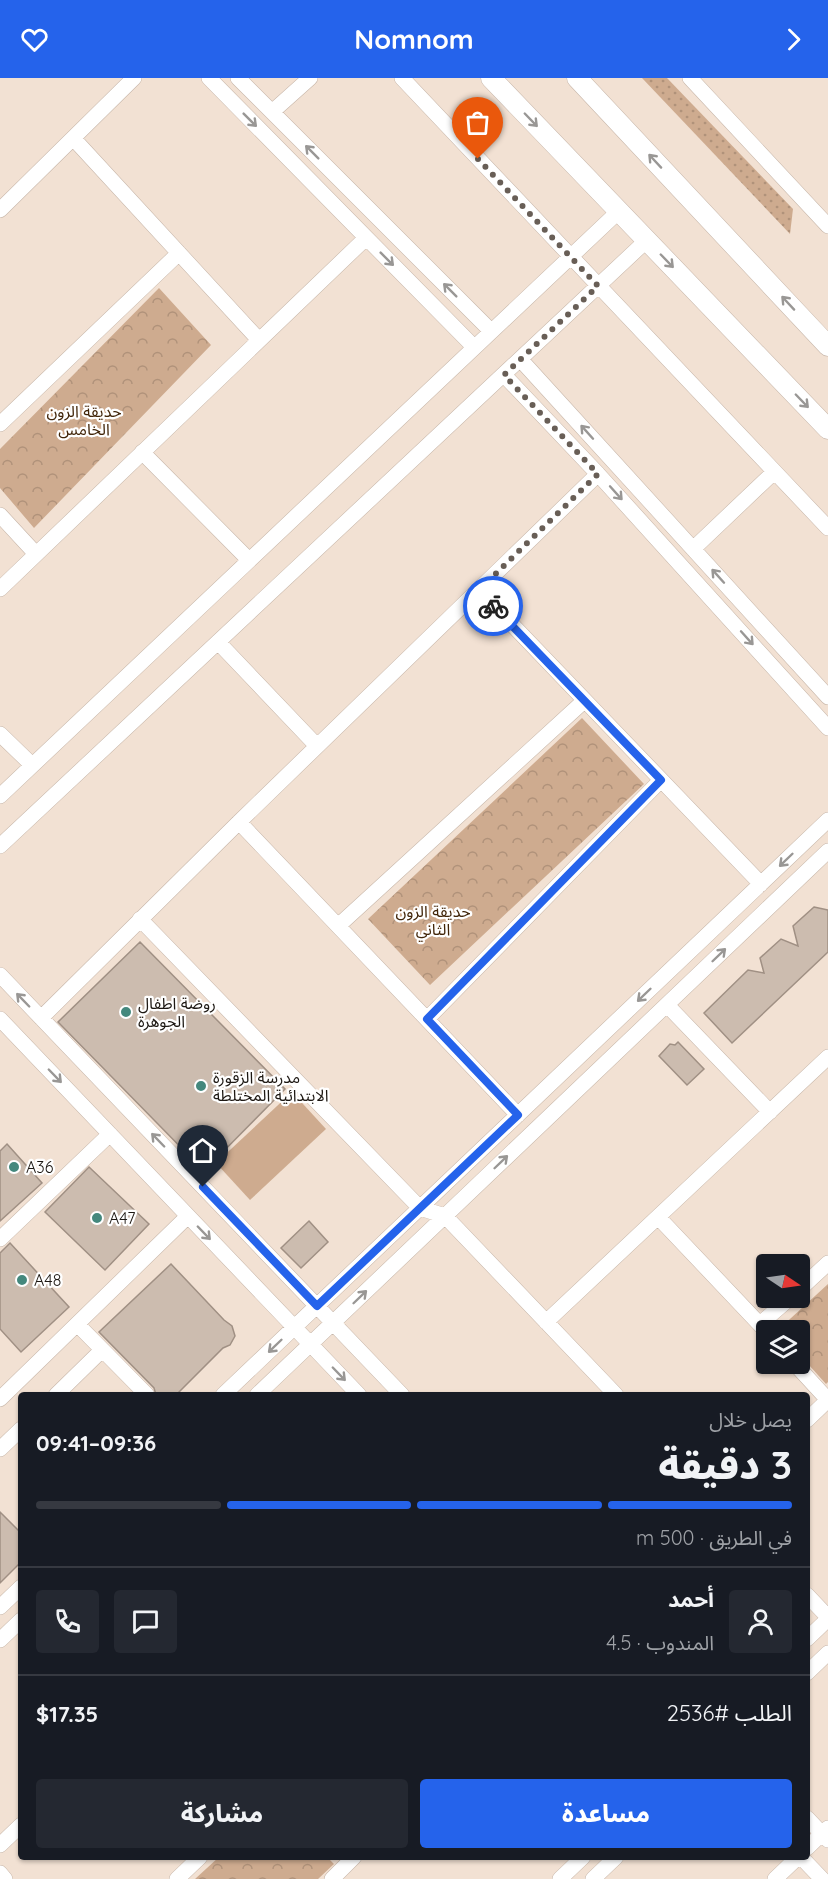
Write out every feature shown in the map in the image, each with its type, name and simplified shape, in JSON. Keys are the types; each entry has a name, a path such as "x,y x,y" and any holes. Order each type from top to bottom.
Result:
{"main road":[{"path":"491,78 828,429"},
{"path":"577,78 828,346"}],"street":[{"path":"0,210 134,78"},
{"path":"209,78 474,347"},
{"path":"238,78 491,331"},
{"path":"272,112 310,78"},
{"path":"402,78 828,528"},
{"path":"690,78 828,226"},
{"path":"73,138 259,340"},
{"path":"0,795 619,211"},
{"path":"0,589 366,238"},
{"path":"0,846 647,240"},
{"path":"0,424 179,253"},
{"path":"520,359 828,697"},
{"path":"504,375 598,474 828,728"},
{"path":"142,452 249,560"},
{"path":"693,549 774,472"},
{"path":"41,1018 239,822 598,474"},
{"path":"0,515 36,554"},
{"path":"479,590 761,884"},
{"path":"218,642 318,746"},
{"path":"338,926 584,701"},
{"path":"0,734 32,765"},
{"path":"427,1019 661,780"},
{"path":"226,1392 828,820"},
{"path":"239,822 518,1115"},
{"path":"260,1392 828,851"},
{"path":"140,919 420,1208 445,1216 613,1392"},
{"path":"0,975 399,1392"},
{"path":"667,1005 770,1112"},
{"path":"2,1026 110,1134 356,1392"},
{"path":"546,1322 828,1057"},
{"path":"0,1239 110,1134"},
{"path":"0,1399 188,1216"},
{"path":"658,1217 756,1321"},
{"path":"810,1279 828,1263"},
{"path":"770,1320 781,1308"},
{"path":"77,1324 144,1392"},
{"path":"59,1392 102,1350"},
{"path":"804,1374 828,1400 810,1417"},
{"path":"0,1449 18,1432"},
{"path":"0,1607 18,1590"},
{"path":"810,1598 828,1618 810,1636"},
{"path":"0,1640 18,1625"},
{"path":"810,1670 828,1653"},
{"path":"810,1821 826,1834 810,1846"},
{"path":"0,1845 18,1828"},
{"path":"177,1879 197,1860"},
{"path":"332,1879 351,1860"},
{"path":"560,1879 578,1860"},
{"path":"594,1879 613,1860"},
{"path":"775,1879 797,1860"},
{"path":"803,1860 822,1879"},
{"path":"0,1874 5,1879"}],"green space":[{"path":"642,78 667,78 793,209 790,234"},
{"name":"حديقة الزون الخامس","path":"159,288 211,345 34,528 0,488 0,449"},
{"name":"حديقة الزون الثاني","path":"582,718 644,784 430,985 368,919"},
{"path":"292,1092 326,1129 250,1200 216,1163"},
{"path":"828,1284 828,1382 826,1384 810,1366 810,1320 789,1320 802,1308 810,1308 810,1301"},
{"path":"216,1860 330,1860 334,1864 318,1879 195,1879"}],"building":[{"path":"814,907 828,910 828,952 732,1043 704,1013 748,970 764,973 760,958 781,939 798,946 793,926"},
{"path":"140,942 285,1089 204,1171 58,1022"},
{"path":"678,1042 704,1069 687,1085 659,1056 670,1044 675,1045"},
{"name":"A36","path":"7,1144 42,1183 0,1221 0,1151"},
{"name":"A47","path":"89,1167 149,1224 105,1270 45,1212"},
{"path":"309,1221 328,1242 301,1268 281,1248"},
{"name":"A48","path":"10,1243 69,1307 21,1352 0,1329 0,1253"},
{"path":"171,1264 232,1326 235,1336 230,1345 223,1348 179,1392 155,1392 154,1388 99,1332"},
{"path":"0,1512 18,1530 18,1565 0,1583"}],"way so far":[{"path":"478,159 598,286 504,375 598,474 479,590 493,606"}],"place":[{"name":"روضة اطفال الجوهرة","path":"126,1012"},
{"name":"مدرسة الزقورة الابتدائية المختلطة","path":"201,1086"},
{"name":"A36","path":"14,1167"},
{"name":"A47","path":"97,1218"},
{"name":"A48","path":"22,1280"}],"route":[{"path":"203,1187 317,1306 518,1115 427,1019 661,780 493,606"}]}
